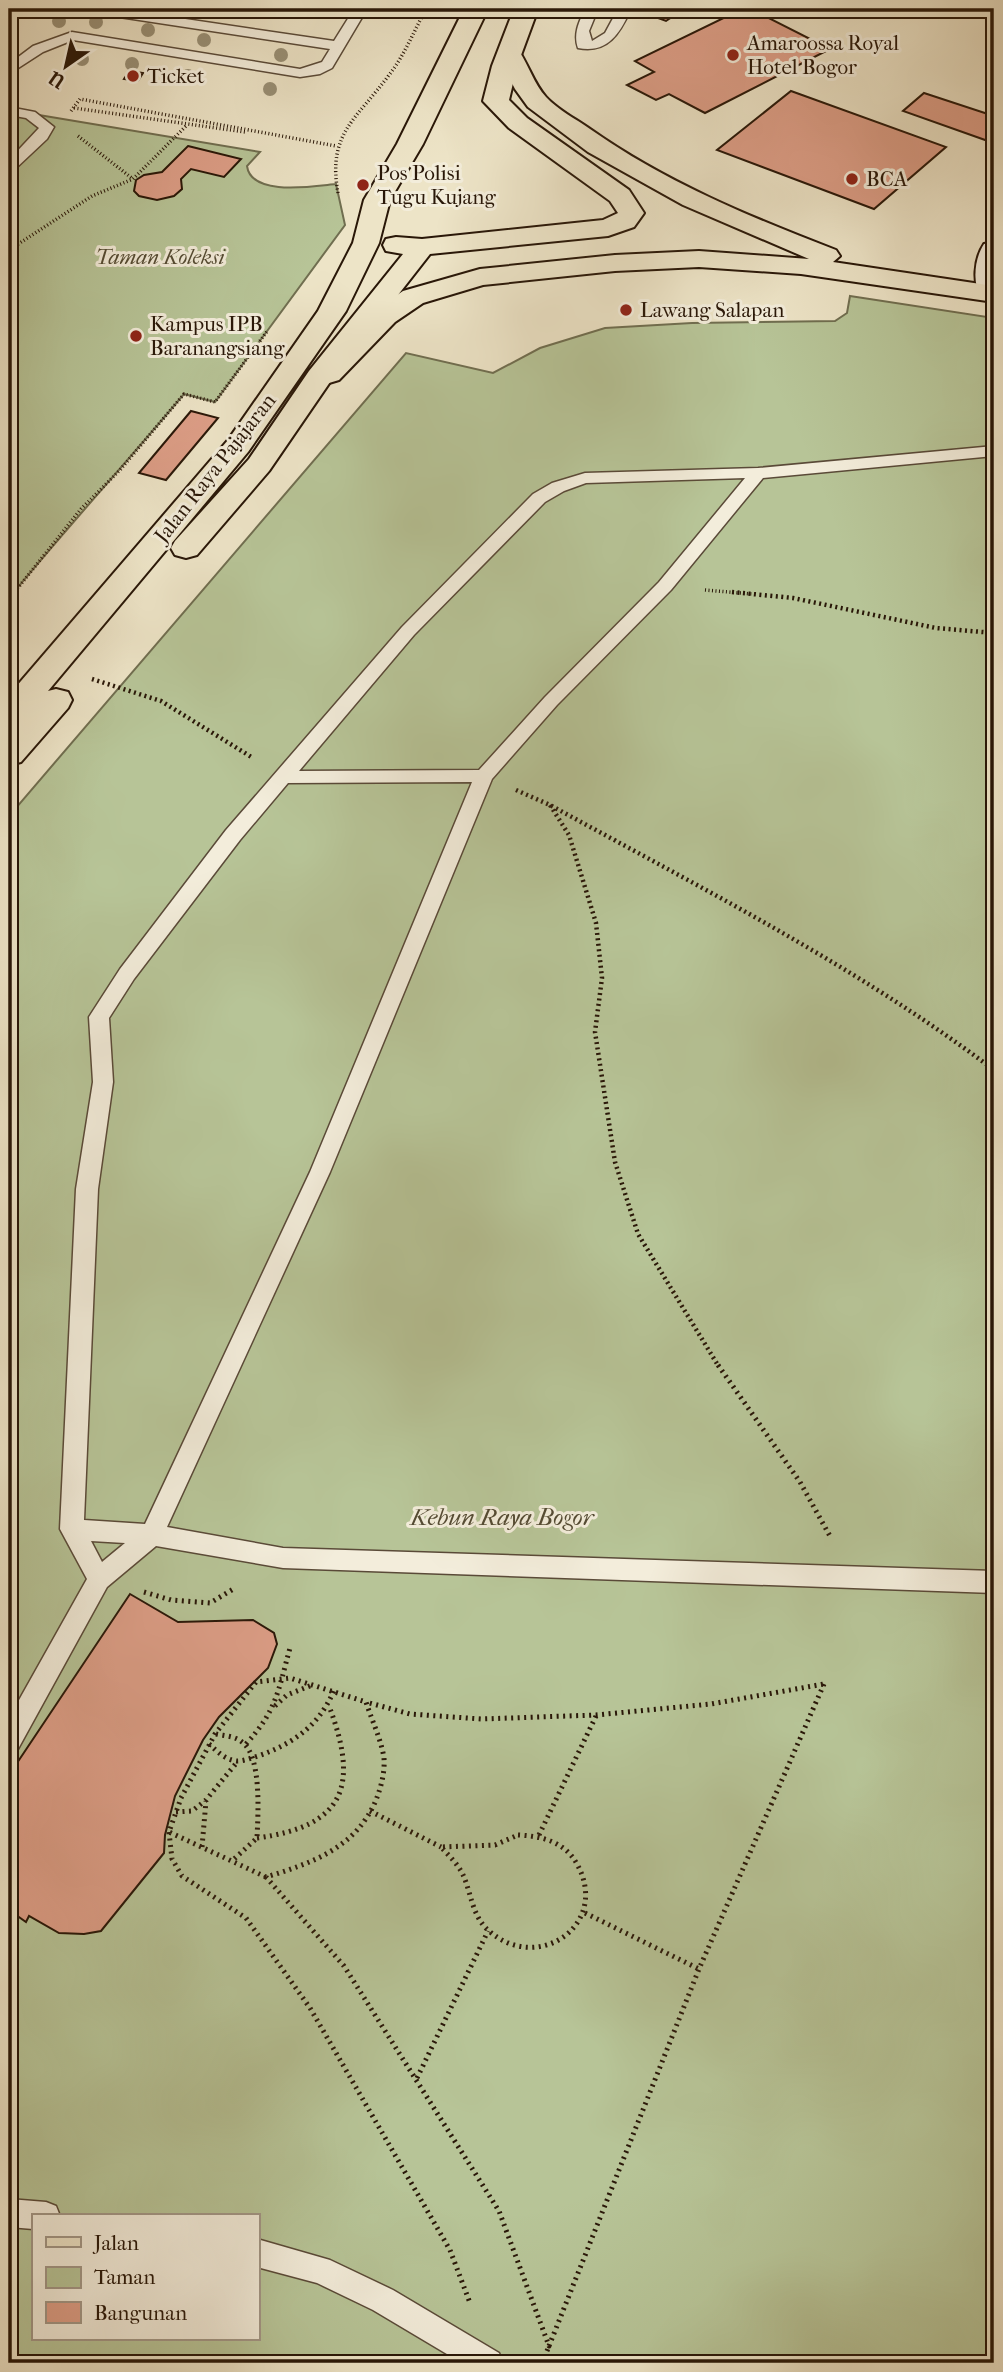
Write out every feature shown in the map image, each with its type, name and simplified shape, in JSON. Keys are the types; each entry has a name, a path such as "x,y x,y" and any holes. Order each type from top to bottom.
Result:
{"main road":[{"name":"Jalan Raya Pajajaran","path":"9,716 238,446 331,311 366,243 377,200 410,144 476,9"},
{"path":"366,243 422,247 608,228 625,221 631,213 620,196 518,123 496,101 498,80 510,56 526,9"},
{"path":"510,56 534,99 586,139 638,171 696,201 758,230 840,261 893,275 993,294"},
{"path":"9,754 259,465 310,394 319,377 422,247"},
{"path":"238,446 310,394 386,316 413,297 480,277 615,263 699,259 801,266 993,294"}],"street":[{"path":"993,294 989,269 994,250"}],"lane":[{"path":"85,20 300,73 315,71 327,65 360,10 342,9"},
{"path":"591,9 582,31 613,33 624,9"},
{"path":"9,70 85,20 338,46"},
{"path":"9,111 30,115 47,127 9,167"},
{"path":"99,1579 72,1529 87,1189 103,1082 99,1017 127,974 217,856 408,631 539,498 558,487 585,478 758,473 994,451"},
{"path":"9,1741 99,1579 152,1535 320,1172 435,900 484,776 551,701 666,586 758,473"},
{"path":"283,777 484,776"},
{"path":"72,1529 152,1535 283,1558 994,1581"},
{"path":"9,2213 32,2215"},
{"path":"259,2254 320,2270 383,2300 489,2363"}],"path":[{"path":"340,199 335,174 336,146 341,135 391,73 426,9"},
{"path":"67,115 80,99 336,146"},
{"path":"74,108 336,146"},
{"path":"9,250 92,196 133,179 186,126"},
{"path":"71,130 133,179"},
{"path":"9,599 81,509 120,470 184,394 215,402 273,323"},
{"path":"666,586 793,598 936,628 994,633"},
{"path":"78,674 161,701 283,777"},
{"path":"484,776 551,804 753,916 929,1021 994,1070"},
{"path":"551,804 569,835 596,923 602,978 595,1032 602,1085 615,1162 638,1234 707,1350 800,1482 852,1576"},
{"path":"99,1579 171,1600 209,1603 283,1558"},
{"path":"246,1744 265,1723 274,1707 290,1648"},
{"path":"473,2313 450,2250 310,2008 246,1918 182,1876 172,1859 169,1832 209,1744 256,1682 281,1678 334,1690 410,1714 481,1719 596,1715 711,1704 824,1684 698,1969 542,2363"},
{"path":"274,1707 287,1695 312,1685"},
{"path":"209,1744 221,1756 238,1761 284,1746 315,1724 328,1706 334,1690"},
{"path":"266,1877 311,1863 332,1852 352,1837 379,1796 384,1771 383,1749 366,1702"},
{"path":"233,1860 257,1838 285,1837 307,1828 330,1810 338,1797 346,1768 340,1732 328,1706"},
{"path":"538,1835 596,1715"},
{"path":"215,1734 234,1737 246,1744 252,1758 258,1810 257,1838"},
{"path":"176,1812 192,1811 206,1800 238,1761"},
{"path":"202,1847 206,1800"},
{"path":"370,1811 441,1847 463,1874 476,1914 488,1930 509,1944 527,1949 545,1947 565,1938 584,1913 589,1889 584,1870 563,1845 538,1835 518,1835 495,1845 441,1847"},
{"path":"169,1832 266,1877 344,1966 499,2211 549,2346"},
{"path":"584,1913 698,1969"},
{"path":"416,2078 488,1930"}],"green space":[{"name":"Taman Koleksi","path":"9,110 260,152 247,166 251,176 260,182 285,187 336,184 345,225 215,402 184,394 9,598"},
{"name":"Kebun Raya Bogor","path":"850,296 994,318 994,2363 9,2363 9,816 406,353 493,373 540,348 605,328 692,323 835,321 847,313"}],"building":[{"path":"655,9 684,9 666,21 647,14"},
{"name":"Amaroossa Royal Hotel Bogor","path":"742,9 751,9 830,49 705,113 669,94 656,100 627,85 654,72 635,61"},
{"path":"963,9 994,9 986,16"},
{"name":"Ticket","path":"129,71 143,73 138,81 124,79"},
{"name":"BCA","path":"791,91 946,147 874,209 717,150"},
{"path":"924,93 994,116 994,135 988,141 903,111"},
{"path":"188,146 241,159 224,177 191,169 181,179 182,189 174,196 157,200 139,196 134,191 136,180 144,175 162,172"},
{"path":"191,411 218,418 166,480 139,473"},
{"path":"130,1594 178,1622 253,1620 274,1633 277,1644 268,1668 219,1717 203,1740 175,1796 165,1835 164,1853 101,1931 84,1934 59,1933 29,1916 26,1922 9,1910 9,1775"}],"place":[{"name":"Amaroossa Royal Hotel Bogor","path":"733,55"},
{"name":"Ticket","path":"133,76"},
{"name":"BCA","path":"852,179"},
{"name":"Pos Polisi Tugu Kujang","path":"363,185"},
{"name":"Lawang Salapan","path":"626,310"},
{"name":"Kampus IPB Baranangsiang","path":"136,336"}]}
